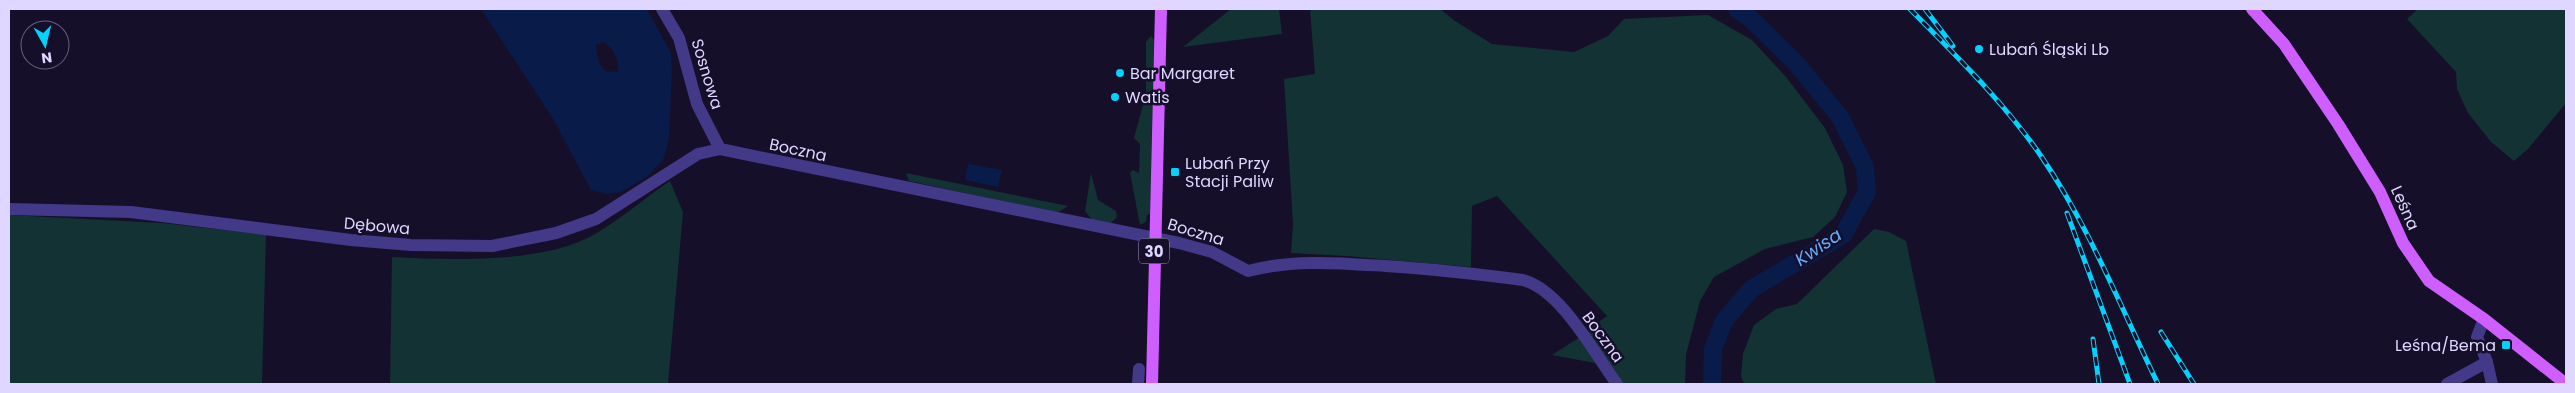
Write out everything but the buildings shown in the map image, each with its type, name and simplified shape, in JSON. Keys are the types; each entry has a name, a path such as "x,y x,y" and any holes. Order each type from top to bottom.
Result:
{"main road":[{"name":"30","path":"1152,384 1160,119 1161,9"},
{"name":"Leśna","path":"2252,9 2284,44 2370,174 2411,258 2429,281 2484,319 2566,384"}],"street":[{"name":"Sosnowa","path":"662,9 679,38 697,104 720,149"},
{"name":"Dębowa","path":"9,209 131,212 351,240 411,245 492,246 556,233 596,219 698,154 720,149"},
{"name":"Boczna","path":"720,149 854,178 1155,237 1212,252 1248,271 1281,263 1317,262 1426,269 1530,282 1538,285 1559,306 1617,384"},
{"path":"2484,319 2477,337 2487,362 2492,384"},
{"path":"2447,384 2487,362"},
{"path":"1138,384 1139,369"}],"green space":[{"path":"1231,9 1279,9 1282,34 1183,47"},
{"path":"1310,9 1440,9 1455,21 1492,44 1574,52 1608,36 1624,19 1708,15 1752,40 1786,77 1825,128 1843,165 1847,192 1835,217 1813,237 1765,249 1714,277 1700,301 1686,355 1685,384 1620,384 1583,333 1607,316 1497,196 1472,206 1471,267 1291,253 1293,224 1284,79 1315,74"},
{"path":"2418,9 2566,9 2566,103 2528,149 2514,161 2491,142 2468,113 2457,89 2456,72 2407,19"},
{"path":"1151,36 1154,40 1150,214 1147,215 1146,222 1140,225 1130,173 1133,170 1139,173 1140,144 1134,138 1146,94 1146,42"},
{"path":"906,173 1068,206 1057,213 909,181"},
{"path":"1091,173 1098,200 1116,211 1117,217 1110,224 1093,221 1085,211"},
{"path":"670,181 683,212 668,384 390,384 392,257 441,259 496,258 550,251 574,244 595,234"},
{"path":"9,215 162,223 266,235 262,384 9,384"},
{"path":"1874,229 1889,232 1906,241 1936,384 1744,384 1741,376 1743,354 1754,325 1776,309 1797,304"},
{"path":"1580,337 1600,364 1552,355"}],"water":[{"path":"481,9 647,9 671,53 669,138 663,160 647,177 621,192 606,194 591,190 552,117","holes":["603,42 607,44 615,55 618,63 618,72 605,71 599,62 596,45"]},
{"path":"968,164 1002,170 998,187 965,180"}],"waterway":[{"name":"Kwisa","path":"1712,384 1713,349 1724,321 1751,289 1843,235 1867,192 1865,167 1840,117 1796,63 1750,18 1737,9"}],"railway":[{"path":"1910,9 1995,98 2041,156 2074,210 2104,268 2158,384"},
{"path":"1925,9 1953,46"},
{"path":"2067,213 2130,384"},
{"path":"2161,332 2194,384"},
{"path":"2093,339 2099,384"}],"place":[{"name":"Lubań Śląski Lb","path":"1979,49"},
{"name":"Bar Margaret","path":"1120,73"},
{"name":"Watis","path":"1115,97"},
{"name":"Lubań Przy Stacji Paliw","path":"1175,172"},
{"name":"Leśna/Bema","path":"2506,345"}]}
